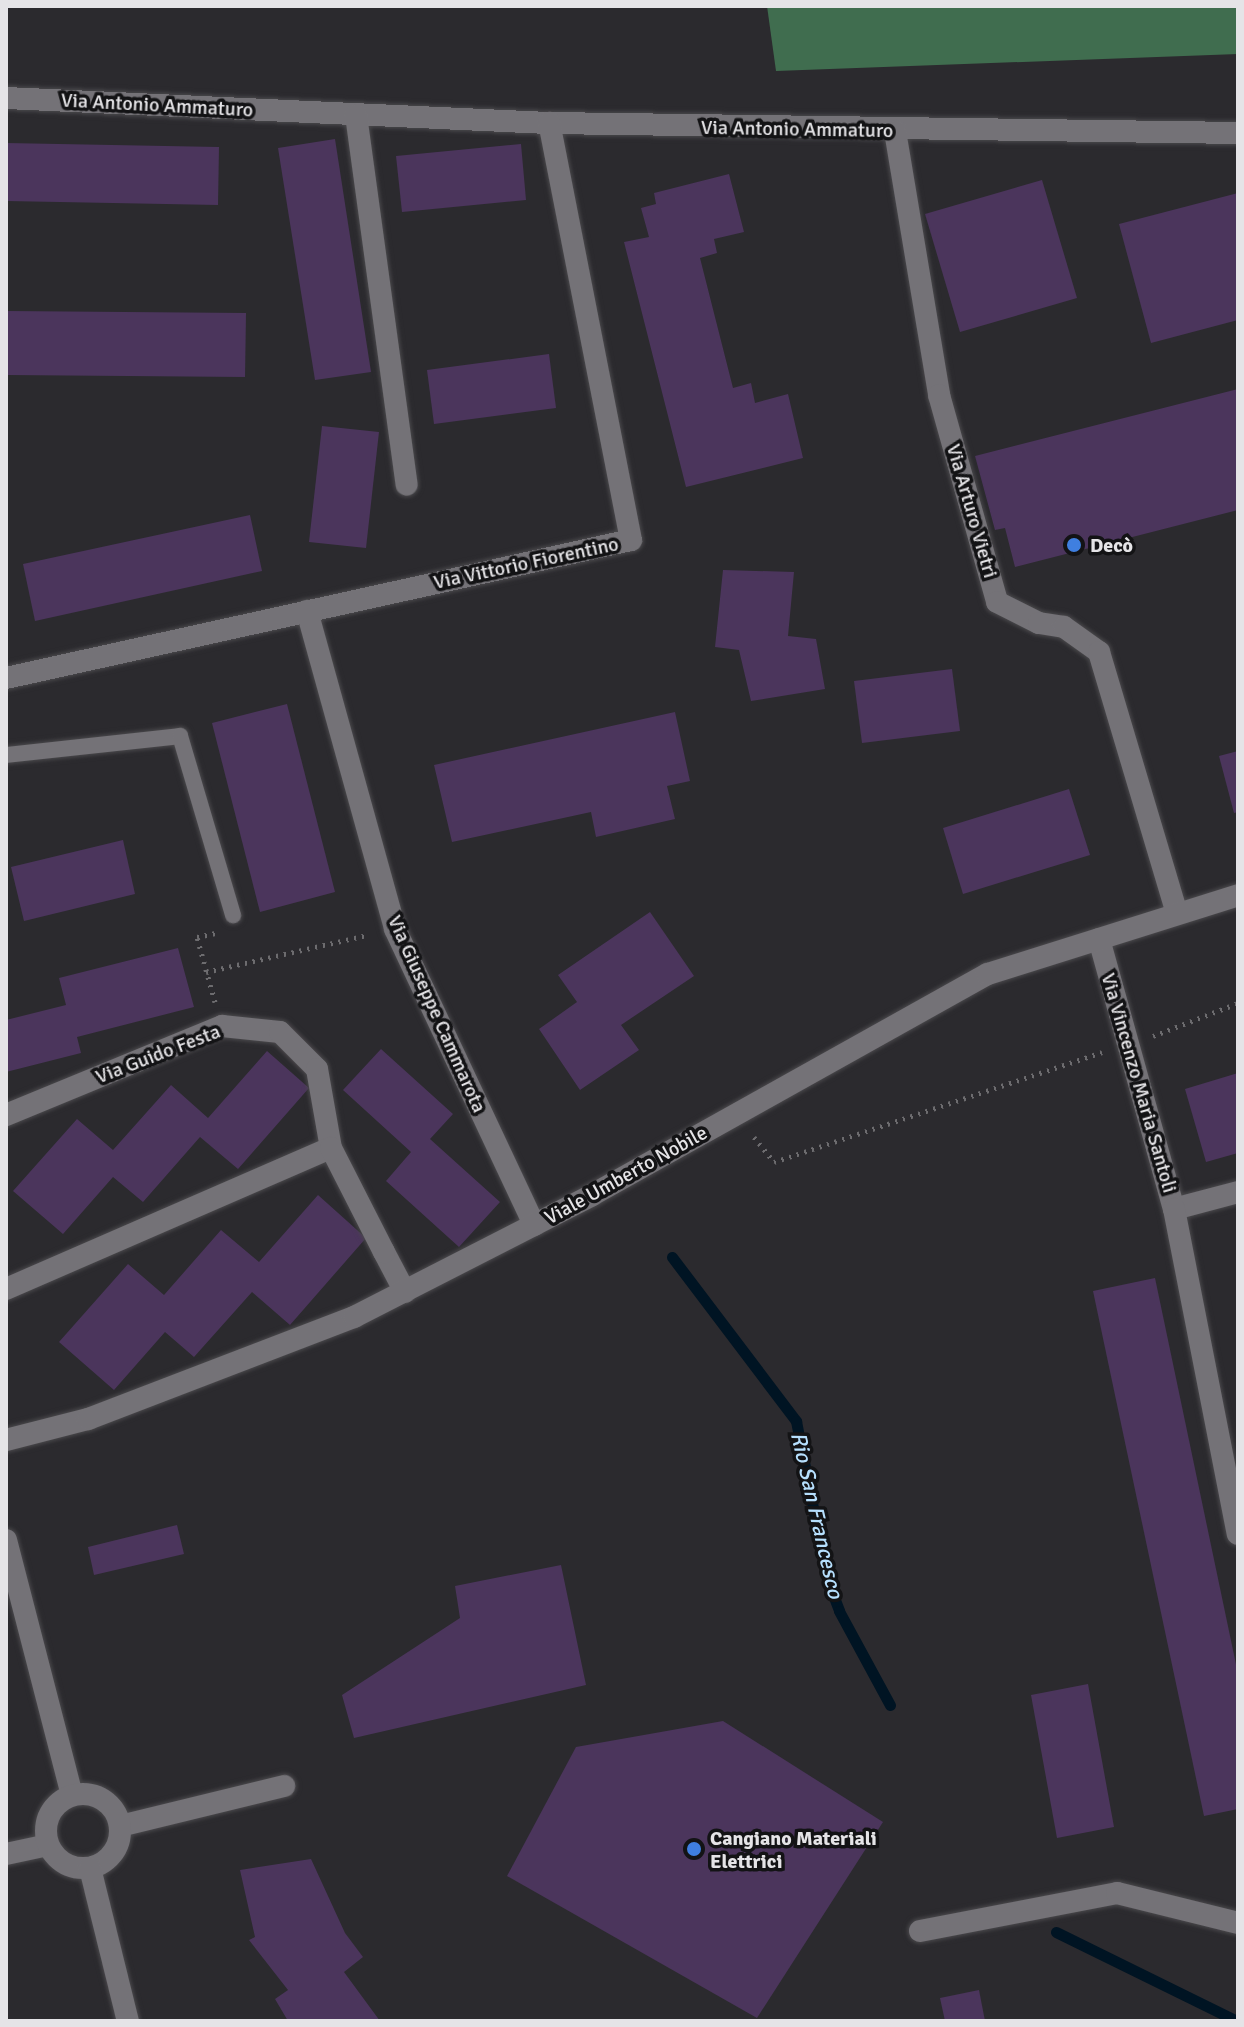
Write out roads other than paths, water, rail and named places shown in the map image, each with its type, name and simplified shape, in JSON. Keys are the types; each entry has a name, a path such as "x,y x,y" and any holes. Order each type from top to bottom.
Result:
{"street":[{"name":"Via Antonio Ammaturo","path":"6,98 549,123 895,131 1238,133"},
{"path":"356,115 407,485"},
{"name":"Via Vittorio Fiorentino","path":"6,678 631,540 549,123"},
{"name":"Via Arturo Vietri","path":"895,131 939,395 997,602 1029,619 1064,627 1099,652 1177,914"},
{"name":"Via Giuseppe Cammarota","path":"307,611 395,929 534,1225"},
{"name":"Viale Umberto Nobile","path":"6,1440 88,1419 354,1317 534,1225 988,974 1238,895"},
{"name":"Via Vincenzo Maria Santoli","path":"1099,939 1174,1209 1238,1192"},
{"name":"Via Guido Festa","path":"6,1115 222,1026 280,1032 317,1069 331,1148 405,1292"},
{"path":"6,1289 331,1148"},
{"path":"1174,1209 1238,1534"},
{"path":"6,1540 72,1795"},
{"path":"120,1826 284,1786"},
{"path":"85,1794 108,1803 120,1826 109,1857 90,1868 65,1864 48,1845 49,1813 72,1795 85,1794"},
{"path":"6,1854 48,1845"},
{"path":"90,1868 128,2021"},
{"path":"920,1931 1117,1893 1238,1923"}],"lane":[{"path":"6,755 180,736 233,915"}],"waterway":[{"name":"Rio San Francesco","path":"672,1257 796,1421 827,1579 839,1611 890,1705"},
{"name":"Rio San Francesco","path":"1056,1932 1237,2021"}],"place":[{"name":"Decò","path":"1074,545"},
{"name":"Cangiano Materiali Elettrici","path":"694,1849"}]}
